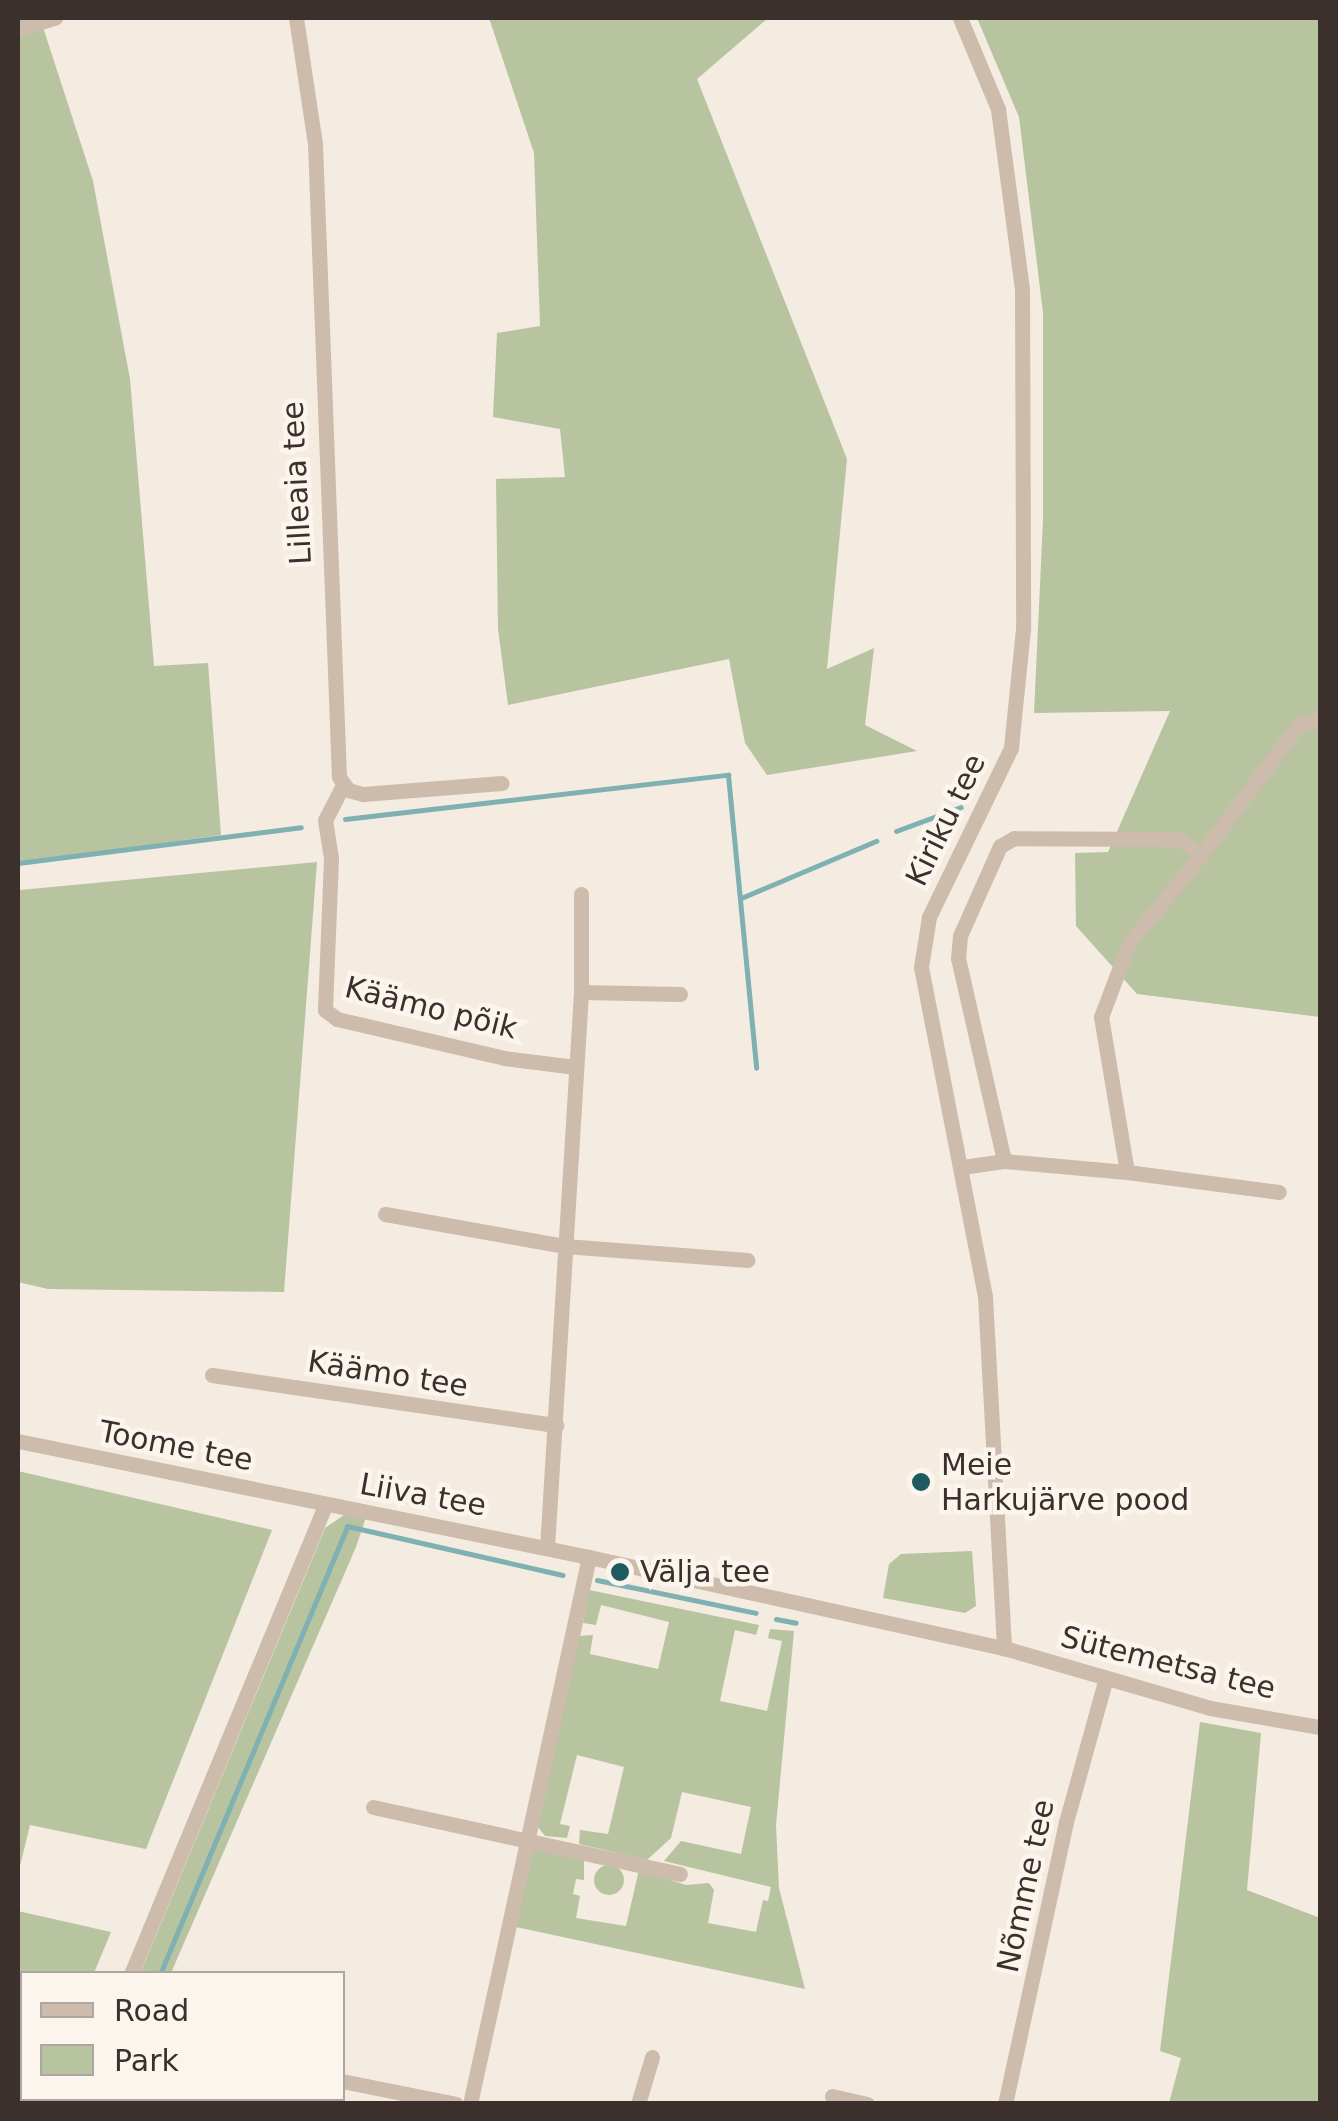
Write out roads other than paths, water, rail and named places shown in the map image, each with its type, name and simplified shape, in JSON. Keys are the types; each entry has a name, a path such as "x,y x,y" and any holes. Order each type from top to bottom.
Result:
{"street":[{"path":"18,29 55,18"},
{"name":"Lilleaia tee","path":"296,18 315,144 320,390 343,785"},
{"name":"Kiriku tee","path":"960,18 1004,132 1025,328 1023,629 1011,748 922,943 921,967 985,1296 996,1422 1004,1648"},
{"path":"1127,1172 1101,1017 1128,943 1201,855 1299,724 1320,719"},
{"path":"343,785 363,794 502,783"},
{"name":"Käämo põik","path":"343,785 325,820 331,859 325,1010 338,1019 488,1054 574,1067"},
{"path":"1004,1161 958,958 960,936 1000,846 1014,838 1180,839 1201,855"},
{"path":"546,1548 581,992 581,894"},
{"path":"581,992 680,994"},
{"path":"962,1167 1004,1161 1279,1192"},
{"path":"385,1214 566,1246 747,1260"},
{"name":"Käämo tee","path":"212,1374 556,1425"},
{"name":"Toome tee","path":"18,1440 324,1508"},
{"name":"Liiva tee","path":"132,1971 324,1508 376,1510 1004,1648"},
{"path":"470,2104 589,1557"},
{"name":"Sütemetsa tee","path":"1004,1648 1105,1681 1320,1727"},
{"name":"Nõmme tee","path":"1005,2104 1066,1822 1105,1681"},
{"path":"373,1806 680,1874"},
{"path":"638,2104 652,2058"},
{"path":"345,2082 456,2104"},
{"path":"832,2096 867,2104"}],"waterway":[{"path":"345,819 728,775 756,1068"},
{"path":"896,831 961,807"},
{"path":"18,863 301,827"},
{"path":"741,898 876,841"},
{"path":"161,1971 347,1526 562,1575"},
{"path":"597,1580 756,1613"},
{"path":"776,1619 796,1623"}],"place":[{"name":"Meie Harkujärve pood","path":"921,1482"},
{"name":"Välja tee","path":"620,1572"}]}
